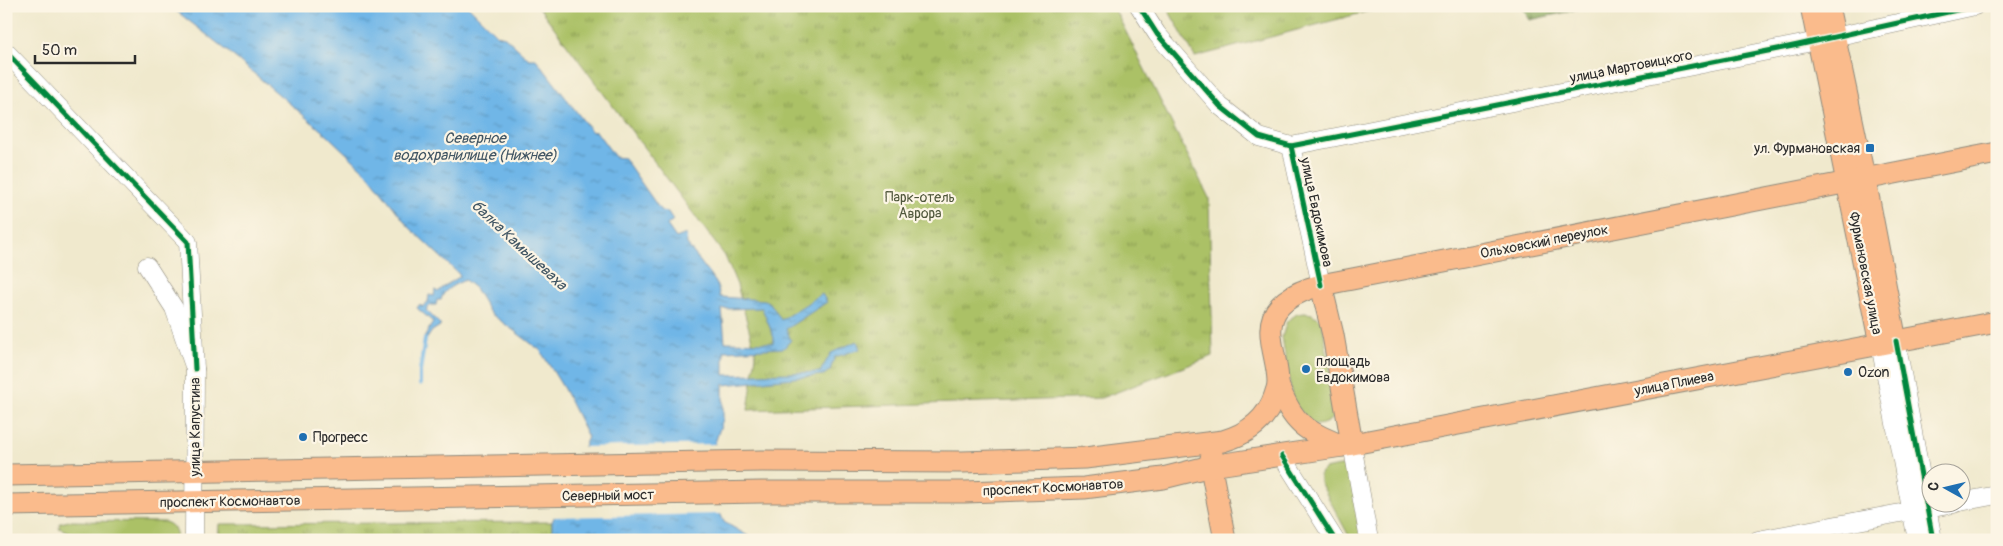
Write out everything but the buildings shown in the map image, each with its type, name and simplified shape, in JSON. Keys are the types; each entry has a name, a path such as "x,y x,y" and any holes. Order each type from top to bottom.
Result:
{"main road":[{"name":"Фурмановская улица","path":"1811,6 1826,38 1888,342"},
{"name":"Фурмановская улица","path":"1826,38 1828,6"},
{"name":"Ольховский переулок","path":"1201,444 1236,437 1258,423 1267,413 1278,385 1270,330 1274,315 1281,305 1292,296 1322,285 1997,153"},
{"name":"улица Евдокимова","path":"1322,285 1333,335 1347,445"},
{"name":"улица Плиева","path":"1347,445 1997,322"},
{"path":"1278,385 1287,406 1299,423 1320,436 1347,445"},
{"path":"1223,441 1217,444 1212,453 1211,466 1225,540"},
{"name":"проспект Космонавтов","path":"196,472 762,461 963,462 1076,459 1201,444"},
{"name":"проспект Космонавтов","path":"762,492 965,492 1084,488 1163,478 1211,466 1347,445"},
{"path":"6,475 196,472"},
{"name":"Северный мост","path":"453,498 762,492"},
{"name":"проспект Космонавтов","path":"6,505 453,498"}],"street":[{"name":"улица Евдокимова","path":"1139,6 1157,34 1220,106 1259,138 1291,146 1322,285"},
{"name":"улица Мартовицкого","path":"1291,146 1975,6"},
{"path":"6,52 188,242 195,369"},
{"name":"улица Капустина","path":"147,266 174,308 195,369 196,472 194,540"},
{"name":"Фурмановская улица","path":"1888,342 1919,510 1917,540"},
{"name":"улица Евдокимова","path":"1347,445 1369,540"},
{"path":"1282,456 1335,540"},
{"path":"1970,500 1997,495"},
{"path":"1758,540 1919,510"},
{"name":"Фурмановская улица","path":"1919,510 1933,540"}],"green space":[{"name":"Парк-отель Аврора","path":"538,6 1113,6 1209,198 1213,356 1101,398 748,410 756,355 737,285 725,256"},
{"path":"1166,6 1388,6 1195,57"},
{"path":"1521,6 1594,6 1530,20"},
{"path":"1297,314 1312,314 1322,321 1337,412 1327,422 1318,425 1314,425 1293,403 1282,337 1287,321"},
{"path":"1340,466 1347,467 1350,473 1364,540 1351,540 1320,482 1320,473 1324,469"},
{"path":"69,521 165,522 174,529 177,540 90,540 59,528 60,523"},
{"path":"552,522 552,540 218,540 219,524"}],"water":[{"name":"Северное водохранилище (Нижнее)","path":"170,6 468,6 497,35 505,37 529,59 536,59 592,132 596,131 615,157 624,158 661,211 668,212 673,220 667,225 676,238 686,234 687,244 717,284 720,297 765,300 771,304 781,320 822,294 827,302 786,329 791,340 784,348 724,351 724,375 820,372 831,353 857,341 860,349 835,357 830,370 824,375 723,385 723,419 704,476 724,522 755,540 552,540 552,522 588,437 564,389 540,350 490,313 475,288 465,280 447,290 441,300 437,300 436,305 431,305 426,310 440,326 432,331 426,340 424,338 433,322 417,308 420,304 422,307 428,302 429,295 434,296 435,290 438,292 461,276 409,227 367,173 328,136 225,49","holes":["762,308 774,338 773,343 725,342 722,309"]}],"pier":[{"path":"718,444 707,476 723,514 551,517 581,447"}],"waterway":[{"path":"420,384 425,339"}],"cycle path":[{"path":"1139,6 1157,34 1220,106 1259,137 1291,146 1798,45 1975,6"},
{"path":"6,52 188,242 195,369"},
{"path":"1291,146 1321,285"},
{"path":"1896,341 1933,540"},
{"path":"1282,456 1335,540"}],"place":[{"name":"ул. Фурмановская","path":"1870,148"},
{"name":"площадь Евдокимова","path":"1306,369"},
{"name":"Ozon","path":"1848,372"},
{"name":"Прогресс","path":"303,437"}],"water label":[{"name":"балка Камышеваха","path":"519,245"}]}
